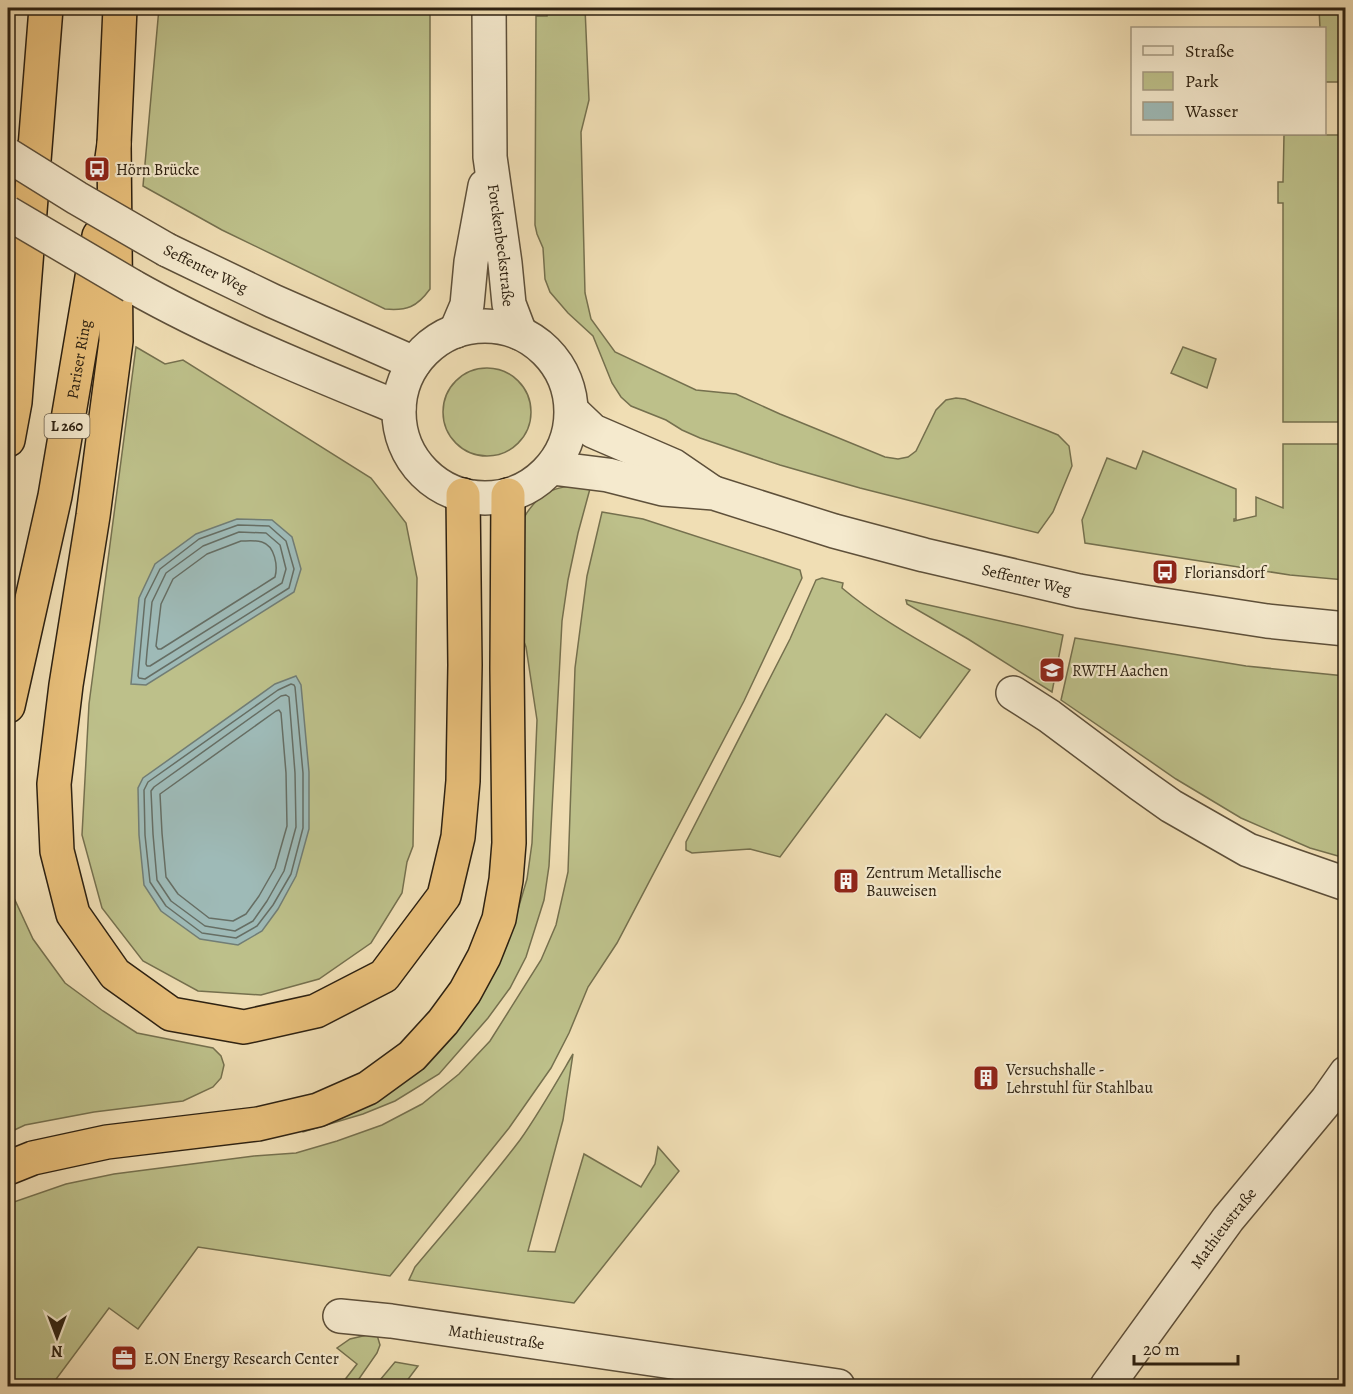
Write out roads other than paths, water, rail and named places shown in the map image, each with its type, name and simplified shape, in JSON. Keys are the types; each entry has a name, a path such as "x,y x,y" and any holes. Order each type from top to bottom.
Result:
{"highway":[{"path":"8,440 15,402 46,8"},
{"name":"Pariser Ring","path":"8,706 55,496 114,144 120,8"},
{"path":"8,233 39,96"},
{"path":"114,144 116,341 93,516 66,685 54,784 57,852 73,914 109,966 115,974 171,1014 244,1028 316,1011 384,976 444,896 458,837 463,781 465,665 463,495"},
{"path":"8,1168 33,1158 107,1142 258,1124 318,1110 368,1088 412,1056 460,1000 484,957 499,919 506,880 509,843 508,495"}],"street":[{"name":"Forckenbeckstraße","path":"489,8 490,157 509,304 520,333"},
{"name":"Seffenter Weg","path":"8,155 166,250 273,301 414,363"},
{"name":"Forckenbeckstraße","path":"456,331 467,305 471,262 490,157"},
{"path":"8,213 162,303 292,364 399,408"},
{"path":"488,325 520,333 547,351 566,379 572,411 567,441 552,468 532,485 508,495 485,498 463,495 436,483 415,463 402,437 399,408 403,384 414,363 426,349 440,338 456,331 488,325"},
{"name":"Seffenter Weg","path":"572,411 593,431 674,466 714,493"},
{"name":"Seffenter Weg","path":"552,468 608,475 663,489 714,493 834,531 924,555 1079,591 1267,621 1346,629"},
{"path":"1013,693 1049,716 1140,784 1248,850 1346,884"},
{"name":"Mathieustraße","path":"1107,1386 1228,1219 1327,1100 1346,1073"},
{"name":"Mathieustraße","path":"340,1316 403,1323 649,1373 838,1386"}],"water":[{"path":"237,519 272,520 292,537 301,569 294,592 146,685 131,684 139,598 155,564 196,534"},
{"path":"296,676 301,685 309,772 309,829 296,876 278,909 262,931 238,945 200,939 161,911 144,885 139,835 138,788 143,778 275,684"}],"place":[{"name":"Hörn Brücke","path":"97,169"},
{"name":"Floriansdorf","path":"1165,572"},
{"name":"RWTH Aachen","path":"1052,670"},
{"name":"Zentrum Metallische Bauweisen","path":"846,881"},
{"name":"Versuchshalle - Lehrstuhl für Stahlbau","path":"986,1078"},
{"name":"E.ON Energy Research Center","path":"124,1358"}]}
